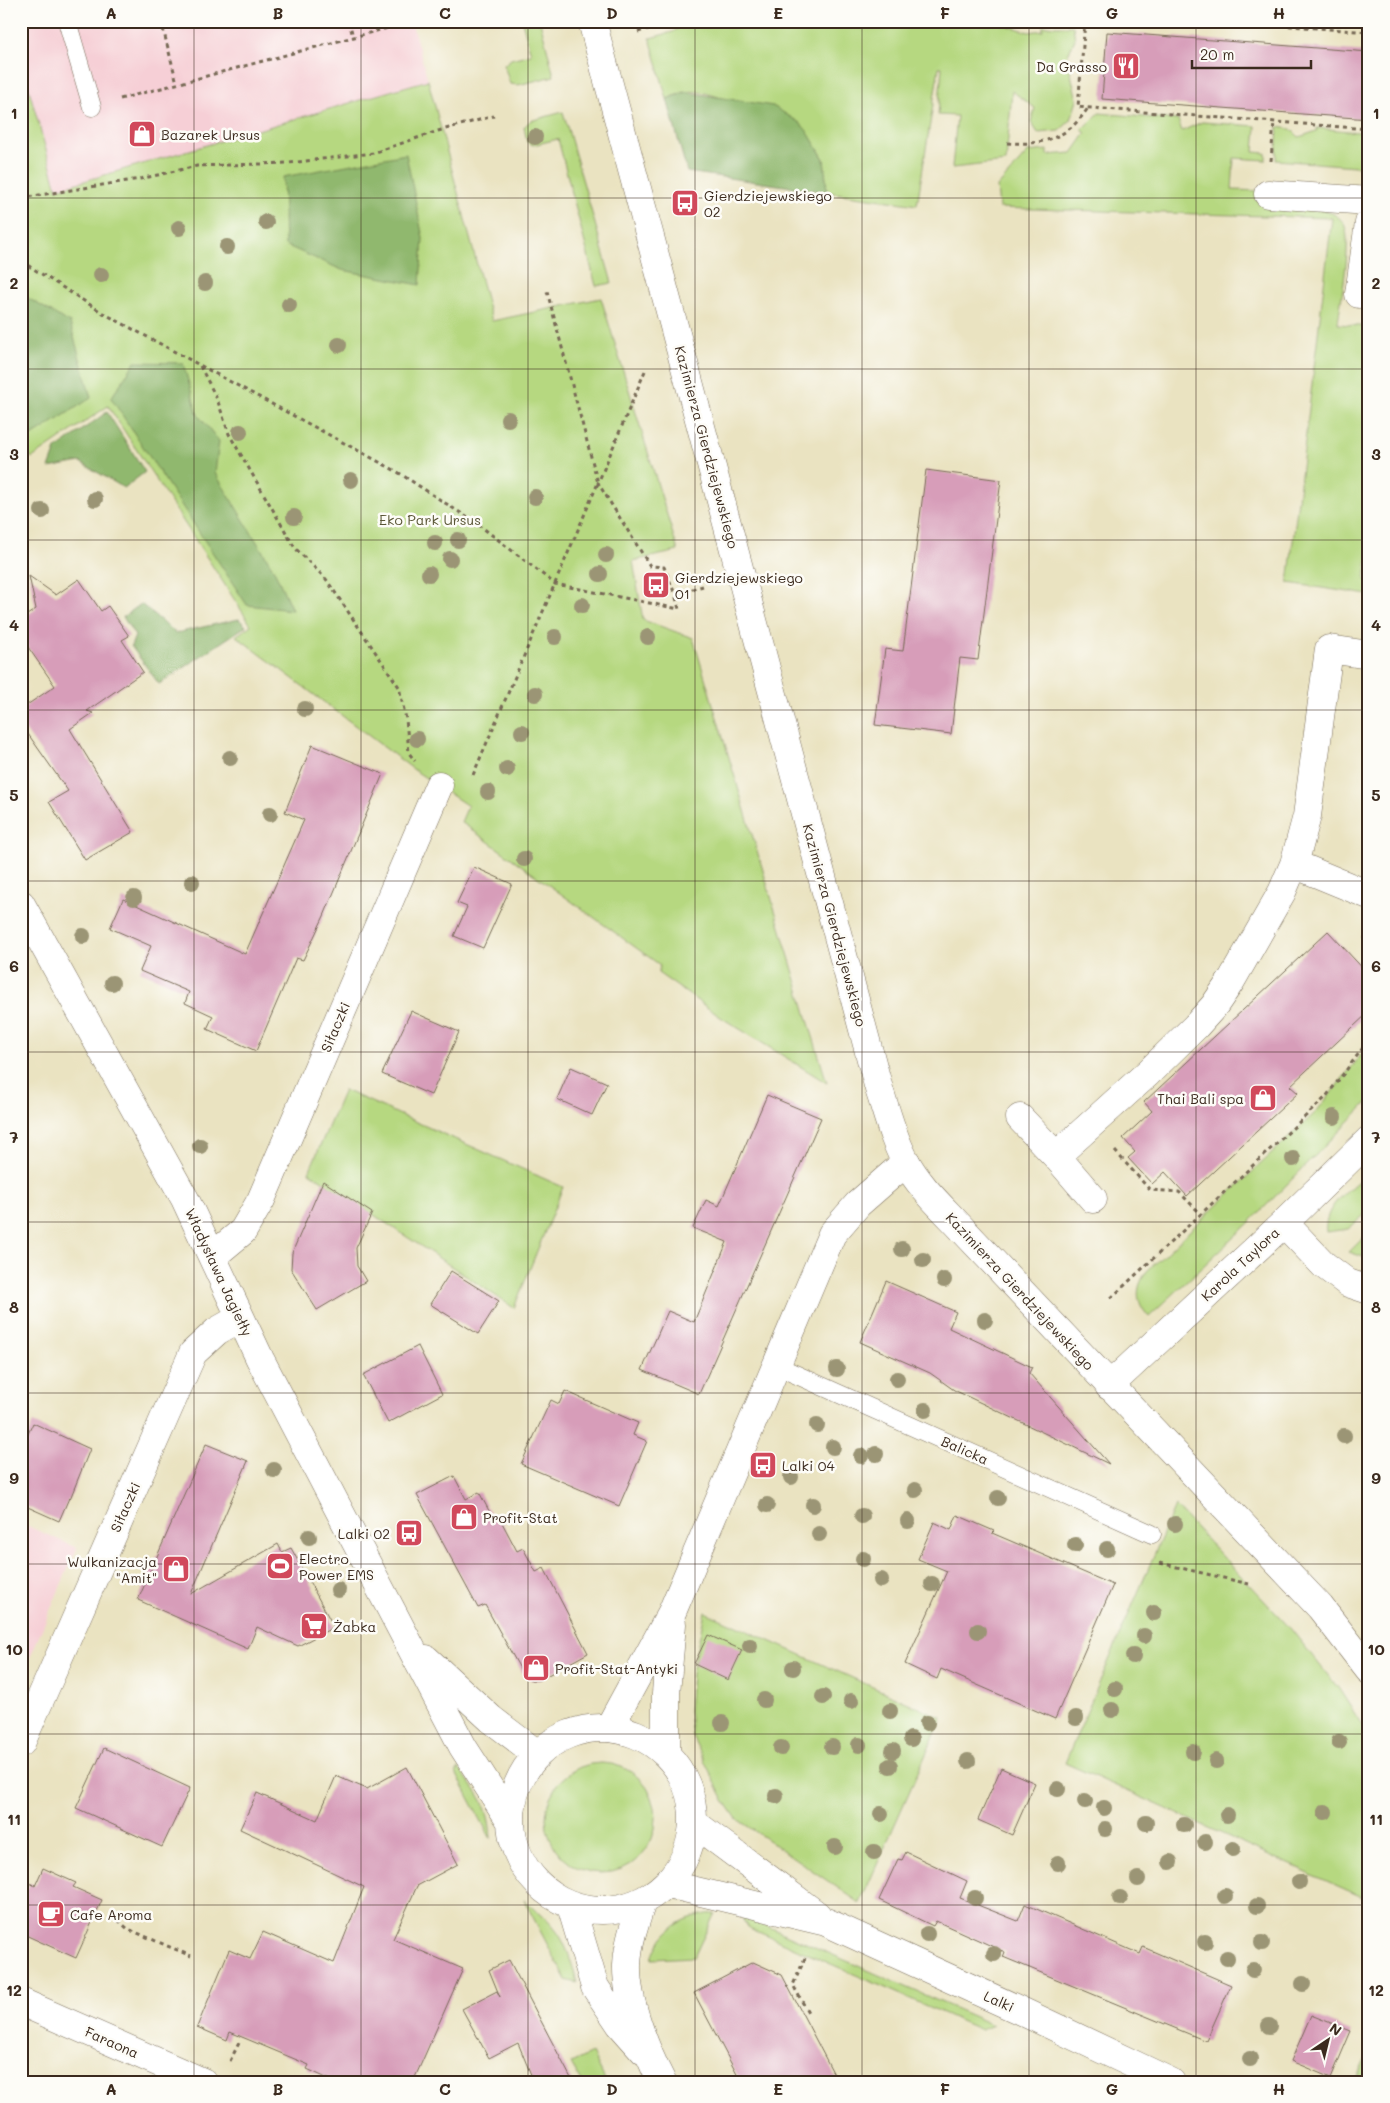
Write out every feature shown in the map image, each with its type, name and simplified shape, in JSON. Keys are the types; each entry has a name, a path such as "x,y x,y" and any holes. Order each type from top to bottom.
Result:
{"street":[{"name":"Kazimierza Gierdziejewskiego","path":"592,21 879,1089 891,1129 906,1162 934,1199 1320,1607 1369,1670"},
{"path":"1268,194 1369,201"},
{"path":"1359,294 1369,223"},
{"path":"1056,1156 1148,1073 1196,1026 1214,1006 1231,980 1282,892 1294,864 1306,816 1329,649 1369,655"},
{"name":"Siłaczki","path":"213,1256 243,1231 261,1200 439,785"},
{"path":"1294,864 1369,895"},
{"name":"Władysława Jagiełły","path":"21,904 185,1199 260,1359 463,1747 510,1820"},
{"path":"1020,1118 1094,1199"},
{"name":"Karola Taylora","path":"1109,1386 1284,1223 1369,1140"},
{"path":"609,1728 672,1612 832,1234 858,1204 906,1162"},
{"path":"1284,1223 1324,1265 1348,1283 1369,1290"},
{"name":"Siłaczki","path":"21,1743 193,1353 217,1330 240,1318"},
{"path":"666,1753 666,1694 672,1612"},
{"name":"Władysława Jagiełły","path":"410,1644 490,1719 537,1754"},
{"path":"589,1728 609,1728 630,1732 649,1740 666,1753 678,1767 687,1785 693,1804 694,1823 690,1846 681,1867 667,1884 642,1902 619,1909 595,1911 571,1906 551,1896 534,1882 522,1863 513,1843 510,1820 513,1796 523,1773 537,1754 553,1741 570,1733 589,1728"},
{"name":"Lalki","path":"694,1823 826,1922"},
{"name":"Lalki","path":"667,1884 734,1898 826,1922 1171,2082"},
{"path":"642,1902 633,1929 627,1965 629,1990 648,2055 662,2082"},
{"path":"571,1906 595,1987 620,2024 648,2055"},
{"name":"Faraona","path":"21,2002 203,2082"}],"lane":[{"path":"67,21 92,107"},
{"name":"Balicka","path":"777,1366 1152,1534"}],"path":[{"path":"161,21 177,83"},
{"path":"349,21 353,37"},
{"path":"92,107 414,21"},
{"path":"638,32 674,21"},
{"path":"1085,21 1078,106 1369,129"},
{"path":"1225,21 1369,32"},
{"path":"1007,143 1029,144 1061,136 1078,123 1088,107"},
{"path":"21,198 140,179 197,166 288,163 373,153 438,131 494,116"},
{"path":"21,261 103,313 396,471 479,525 555,584 679,609 664,567 650,566 598,483 547,291"},
{"path":"200,366 217,399 229,434 295,548 326,579 399,687 406,719 409,753 418,766"},
{"path":"471,778 645,371"},
{"path":"675,594 703,586"},
{"path":"1369,929 1365,938 1369,942"},
{"path":"1111,1298 1325,1098 1369,1040"},
{"path":"1091,1124 1150,1190 1180,1192 1201,1214"},
{"path":"1158,1562 1166,1566 1250,1584"},
{"path":"118,1920 128,1929 191,1956"},
{"path":"805,1958 793,1985 809,2014"},
{"path":"227,2067 239,2043"}],"shaded area":[{"name":"Bazarek Ursus","path":"21,21 411,21 428,80 57,189 21,61"},
{"path":"21,1523 77,1548 21,1678"}],"green space":[{"path":"522,21 540,21 554,76 518,85 510,84 504,65 511,59 531,54"},
{"path":"686,21 992,21 1029,32 1043,30 1043,26 1073,26 1075,39 1067,57 1077,100 1071,120 1059,131 1038,133 1031,122 1035,108 1012,91 1006,162 952,168 957,116 938,115 942,67 939,67 917,205 827,192 824,159 818,149 752,112 715,96 698,92 684,92 667,99 650,38 673,32"},
{"name":"Eko Park Ursus","path":"21,61 57,189 428,80 492,321 601,298 678,551 633,561 643,620 693,638 827,1083 722,1018 658,973 660,965 461,822 468,806 417,772 236,636 251,625 108,406 32,458 21,446"},
{"path":"686,92 773,106 800,123 824,159 827,192 687,172 667,99"},
{"path":"563,112 612,283 596,286 558,139 533,145 527,142 524,127 530,121"},
{"path":"1099,113 1178,120 1182,131 1202,122 1256,126 1254,152 1266,153 1266,160 1234,158 1232,190 1263,191 1330,212 1340,218 1344,224 1347,258 1338,324 1369,327 1369,545 1365,580 1369,581 1369,595 1288,583 1332,218 999,208 997,187 1028,152 1047,150 1047,155 1072,153 1086,133 1082,130"},
{"path":"1278,127 1291,129 1299,137 1317,131 1317,128 1369,133 1369,167 1276,160"},
{"path":"406,154 423,238 420,285 342,270 285,245 283,177"},
{"path":"21,294 70,323 91,398 27,439 21,432"},
{"path":"135,362 183,363 198,415 219,441 215,473 274,570 292,610 247,605 111,398"},
{"path":"107,412 145,472 124,488 80,462 49,468 56,449"},
{"path":"141,604 176,633 239,619 246,626 159,684 131,646 135,636 123,617"},
{"path":"1369,1045 1369,1100 1366,1104 1250,1222 1149,1317 1141,1305 1138,1294 1140,1283 1147,1271 1316,1112"},
{"path":"344,1090 563,1187 514,1308 309,1172"},
{"path":"1369,1174 1369,1211 1348,1229 1326,1232 1328,1214 1338,1200 1365,1175"},
{"path":"1369,1232 1369,1259 1349,1252"},
{"path":"1175,1506 1290,1628 1339,1689 1369,1736 1369,1900 1065,1763"},
{"path":"705,1612 942,1718 860,1903 737,1819 724,1800 692,1736 689,1711 692,1672"},
{"path":"601,1763 622,1767 640,1779 652,1797 656,1818 652,1839 640,1857 622,1869 601,1873 580,1869 562,1857 550,1839 546,1818 550,1797 562,1779 580,1767"},
{"path":"459,1769 473,1786 486,1809 491,1839 456,1773"},
{"path":"524,1900 546,1919 560,1936 569,1955 577,1983 566,1980"},
{"path":"715,1913 694,1957 652,1959 661,1939 676,1925 694,1917"},
{"path":"742,1918 760,1923 993,2025 981,2030 747,1927"},
{"path":"1369,2051 1369,2082 1355,2082"},
{"path":"592,2053 606,2082 582,2082 571,2063"}],"building":[{"path":"1107,32 1369,52 1369,119 1102,99"},
{"path":"926,470 1001,480 978,660 960,658 951,734 875,725 885,649 903,651"},
{"path":"29,576 56,595 79,579 101,611 108,606 129,636 122,640 143,672 87,711 93,713 70,729 133,832 85,860 49,802 68,791 21,724 21,709 55,686 21,637 21,619 36,609"},
{"path":"312,745 383,774 324,916 303,960 296,958 256,1051 207,1029 213,1016 185,1003 189,992 140,971 151,946 110,928 123,899 245,954 304,820 285,812"},
{"path":"474,867 512,884 483,948 454,936 467,907 457,903"},
{"path":"1328,931 1369,975 1368,1013 1290,1086 1298,1093 1187,1196 1165,1172 1152,1184 1128,1158 1135,1152 1123,1138 1152,1111 1144,1102"},
{"path":"411,1011 459,1032 431,1095 382,1074"},
{"path":"571,1067 607,1083 592,1115 557,1099"},
{"path":"767,1095 821,1118 699,1394 642,1370 668,1311 694,1322 727,1242 693,1228 706,1200 719,1206"},
{"path":"323,1181 372,1213 356,1248 357,1266 366,1281 317,1310 291,1269 292,1253"},
{"path":"451,1271 499,1301 478,1334 430,1304"},
{"path":"886,1281 956,1312 949,1328 1032,1367 1029,1373 1109,1464 954,1390 930,1373 860,1342"},
{"path":"418,1346 442,1394 388,1423 363,1375"},
{"path":"565,1391 638,1423 633,1435 647,1441 619,1506 521,1464 551,1400 559,1404"},
{"path":"33,1423 90,1449 59,1521 21,1504 21,1449"},
{"path":"206,1444 248,1461 191,1594 278,1544 282,1552 291,1548 334,1627 298,1646 257,1627 248,1649 138,1600"},
{"path":"454,1476 466,1499 479,1492 495,1522 498,1515 517,1551 523,1548 536,1572 544,1568 588,1653 539,1680 531,1680 523,1674 485,1605 478,1608 417,1495"},
{"path":"957,1515 994,1531 992,1533 1113,1585 1055,1719 941,1669 937,1679 905,1664 947,1571 918,1559 934,1522 951,1530"},
{"path":"708,1635 742,1650 728,1680 694,1664"},
{"path":"104,1748 190,1788 162,1847 76,1808"},
{"path":"407,1767 458,1864 417,1886 393,1939 463,1969 413,2082 335,2082 307,2069 309,2065 230,2032 227,2040 197,2027 229,1950 250,1959 263,1932 334,1963 364,1887 240,1829 257,1793 317,1820 336,1776 367,1789"},
{"path":"1001,1768 1035,1783 1012,1835 978,1820"},
{"path":"906,1852 967,1881 960,1898 1018,1921 1025,1904 1140,1954 1143,1947 1231,1985 1206,2041 1003,1957 1005,1952 936,1921 933,1926 879,1900 898,1859 902,1860"},
{"path":"43,1868 76,1883 73,1887 102,1900 76,1958 21,1933 21,1902 30,1883 35,1886"},
{"path":"509,1960 573,2082 534,2082 518,2043 489,2058 462,2009 497,1991 500,1997 489,1970"},
{"path":"753,1962 782,1975 838,2082 741,2082 694,1993"},
{"path":"1311,2015 1351,2031 1331,2078 1291,2061"}],"place":[{"name":"Da Grasso","path":"1126,66"},
{"name":"Bazarek Ursus","path":"142,134"},
{"name":"Gierdziejewskiego 02","path":"685,203"},
{"name":"Gierdziejewskiego 01","path":"656,585"},
{"name":"Thai Bali spa","path":"1263,1098"},
{"name":"Lalki 04","path":"763,1465"},
{"name":"Profit-Stat","path":"464,1517"},
{"name":"Lalki 02","path":"409,1533"},
{"name":"Electro Power EMS","path":"280,1566"},
{"name":"Wulkanizacja \"Amit\"","path":"176,1569"},
{"name":"Żabka","path":"314,1626"},
{"name":"Profit-Stat-Antyki","path":"536,1668"},
{"name":"Cafe Aroma","path":"51,1914"}]}
